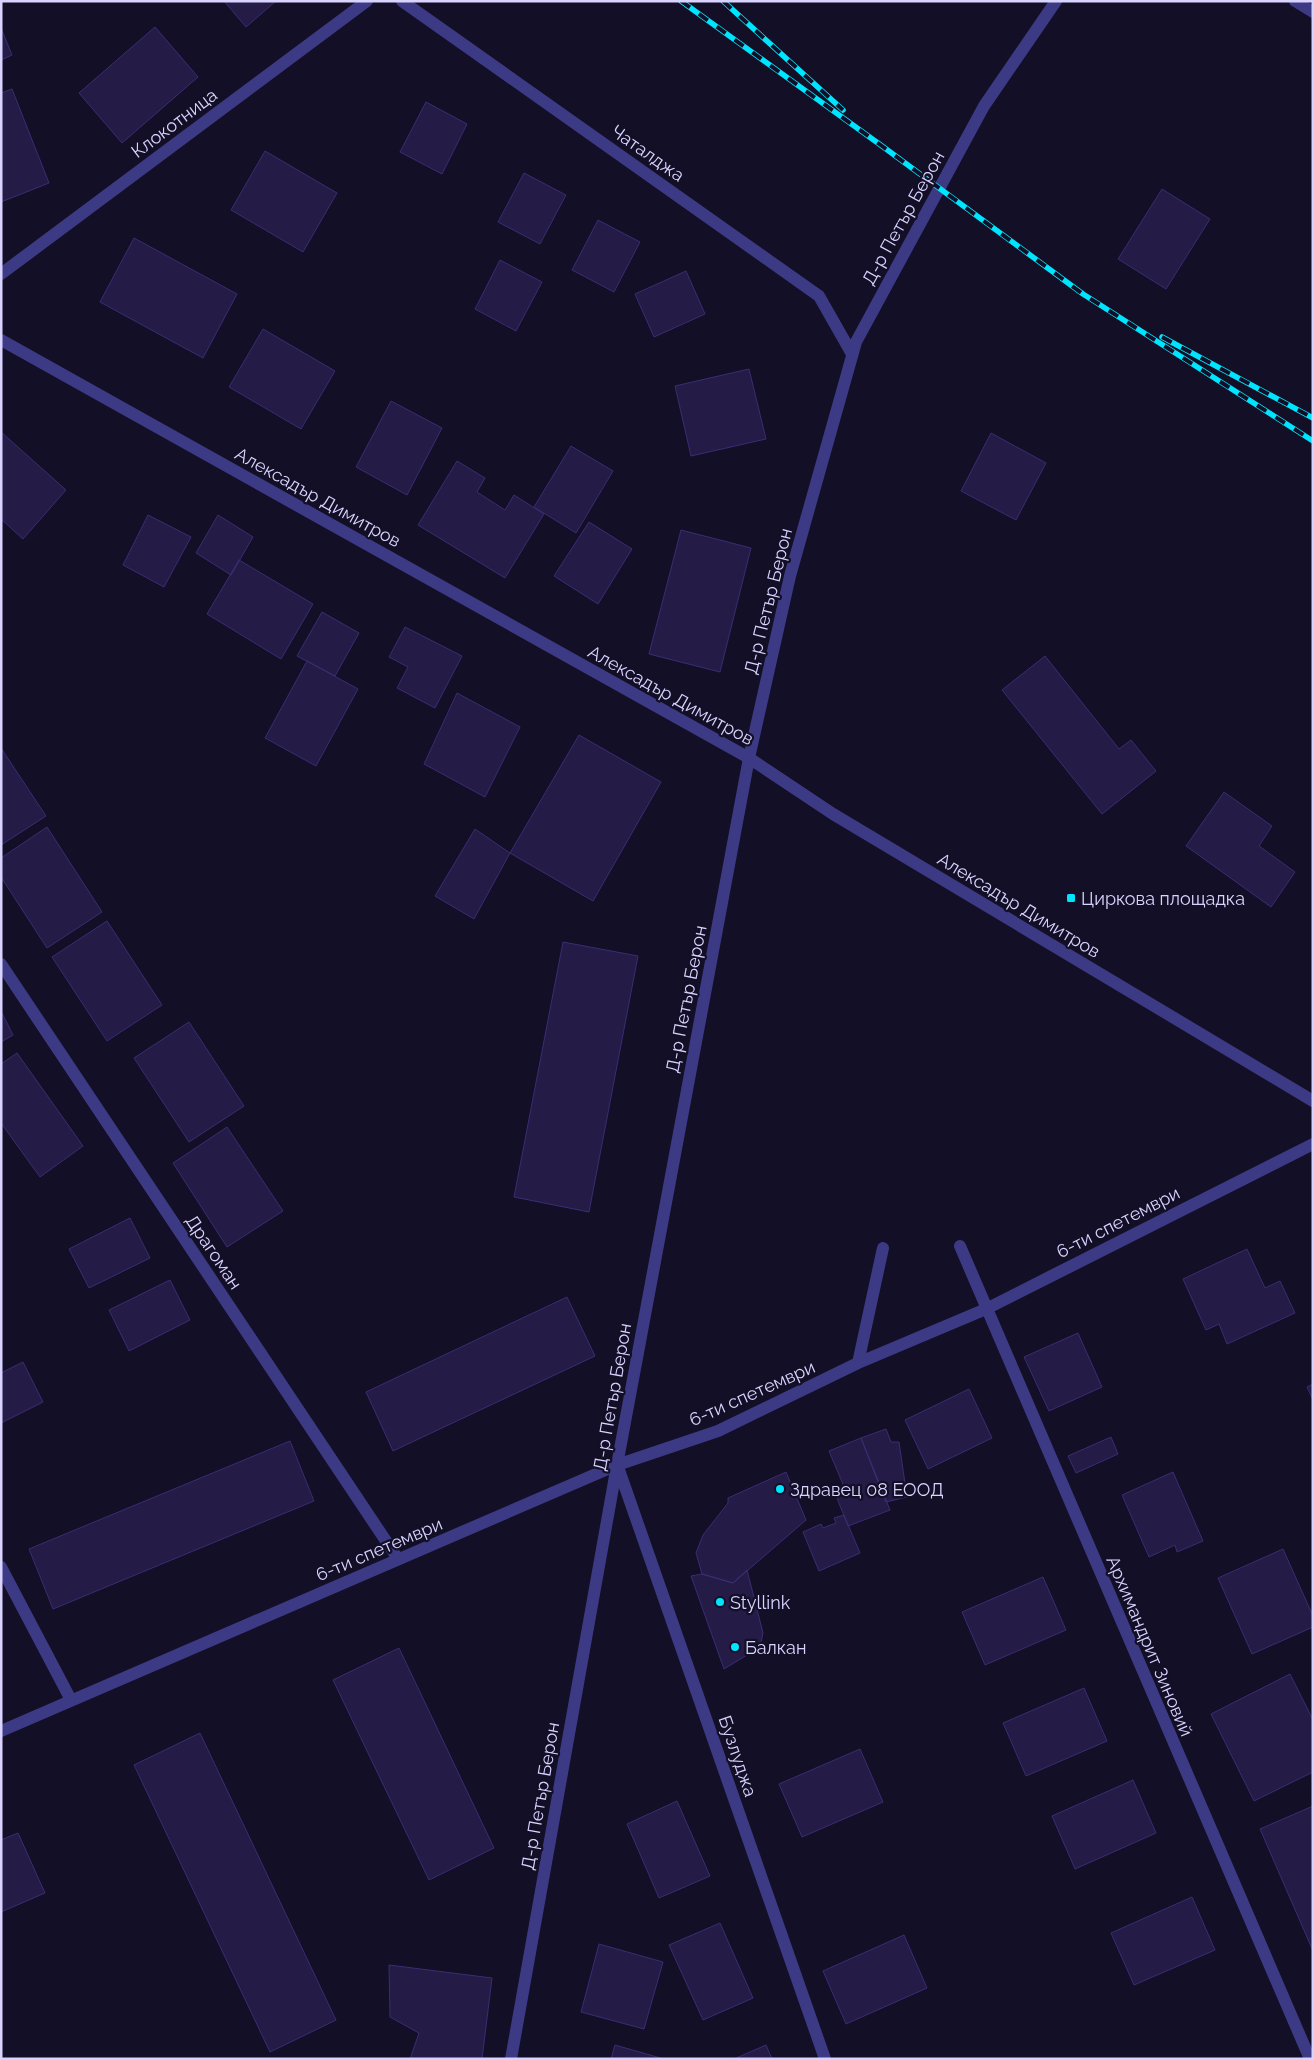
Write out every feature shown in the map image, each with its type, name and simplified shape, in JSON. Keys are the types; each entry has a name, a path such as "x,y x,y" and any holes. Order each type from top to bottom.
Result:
{"street":[{"name":"Клокотница","path":"1,274 367,1"},
{"name":"Чаталджа","path":"402,1 819,296 852,354"},
{"name":"Д-р Петър Берон","path":"511,2059 617,1464 748,758 790,576 856,342 984,106 1056,1"},
{"path":"1295,1 1313,12"},
{"name":"Алексадър Димитров","path":"1,340 748,758 833,814 1313,1101"},
{"name":"Драгоман","path":"1,964 398,1559"},
{"name":"6-ти спетември","path":"1,1730 617,1464 718,1431 858,1363 986,1309 1313,1144"},
{"name":"Архимандрит Зиновий","path":"960,1246 1310,2059"},
{"path":"858,1363 883,1248"},
{"name":"Бузлуджа","path":"617,1464 826,2059"},
{"path":"1,1567 71,1700"}],"building":[{"path":"224,1 276,1 246,27"},
{"path":"155,27 198,77 122,143 79,93"},
{"path":"1,28 12,55 1,60"},
{"path":"12,89 49,183 1,202 1,93"},
{"path":"426,102 467,124 442,174 400,152"},
{"path":"265,151 337,193 303,252 231,210"},
{"path":"524,173 566,195 540,244 498,222"},
{"path":"1162,189 1210,219 1166,289 1118,259"},
{"path":"598,220 640,242 614,292 572,270"},
{"path":"134,238 237,294 203,358 100,302"},
{"path":"500,260 542,282 516,331 475,309"},
{"path":"686,271 705,314 654,337 635,294"},
{"path":"263,329 335,371 301,429 229,387"},
{"path":"749,369 766,439 691,456 675,386"},
{"path":"391,401 442,428 407,495 356,467"},
{"path":"1,432 66,490 23,539 1,519"},
{"path":"991,433 1046,463 1016,520 961,491"},
{"path":"571,446 613,471 576,533 534,507"},
{"path":"457,461 485,478 477,492 505,510 514,495 544,514 505,578 418,525"},
{"path":"148,515 191,537 164,587 123,565"},
{"path":"218,515 253,537 231,575 196,553"},
{"path":"589,522 632,549 598,604 554,576"},
{"path":"681,530 751,548 720,672 649,654"},
{"path":"239,560 313,604 281,659 207,614"},
{"path":"322,612 359,633 335,676 297,656"},
{"path":"405,627 462,656 435,708 397,688 408,667 389,657"},
{"path":"1045,656 1119,749 1131,740 1156,771 1102,814 1002,690"},
{"path":"307,661 358,689 316,766 265,738"},
{"path":"457,693 520,727 485,797 424,764"},
{"path":"579,735 661,782 593,901 510,853"},
{"path":"1,748 46,816 1,845"},
{"path":"1224,792 1272,826 1259,846 1295,872 1271,907 1186,846"},
{"path":"47,827 102,912 47,948 1,877 1,858"},
{"path":"475,829 510,853 474,919 435,896"},
{"path":"107,921 162,1005 107,1041 52,957"},
{"path":"563,942 638,956 589,1212 514,1197"},
{"path":"1,1011 13,1035 1,1042"},
{"path":"189,1022 244,1106 189,1142 134,1058"},
{"path":"17,1053 83,1146 40,1177 1,1123 1,1064"},
{"path":"227,1127 283,1211 227,1247 173,1163"},
{"path":"130,1218 150,1258 89,1288 69,1249"},
{"path":"1247,1249 1265,1288 1280,1281 1295,1313 1227,1344 1219,1324 1206,1330 1183,1279"},
{"path":"170,1280 190,1320 129,1351 109,1310"},
{"path":"567,1297 595,1356 393,1451 366,1392"},
{"path":"1078,1333 1102,1387 1049,1411 1024,1357"},
{"path":"23,1362 43,1402 1,1423 1,1373"},
{"path":"1313,1384 1313,1400 1307,1387"},
{"path":"969,1389 992,1438 928,1469 905,1420"},
{"path":"886,1429 891,1442 899,1442 907,1497 886,1502 861,1438"},
{"path":"1111,1437 1118,1454 1076,1473 1068,1456"},
{"path":"861,1438 890,1510 848,1526 835,1493 845,1489 829,1451"},
{"path":"290,1441 314,1501 53,1609 29,1549"},
{"path":"786,1472 806,1520 733,1583 702,1574 696,1553 703,1535 728,1503 728,1498"},
{"path":"1173,1472 1203,1541 1177,1552 1175,1545 1149,1557 1122,1495"},
{"path":"844,1515 860,1553 819,1571 803,1532 821,1524 823,1528 836,1523 834,1518"},
{"path":"1283,1549 1313,1616 1313,1627 1252,1654 1218,1578"},
{"path":"747,1570 763,1633 760,1647 724,1669 691,1576 702,1574 733,1583"},
{"path":"1043,1577 1066,1630 985,1665 962,1612"},
{"path":"399,1648 494,1848 429,1880 333,1680"},
{"path":"1290,1674 1313,1720 1313,1772 1254,1801 1211,1714"},
{"path":"1084,1688 1107,1741 1026,1776 1003,1723"},
{"path":"200,1733 336,2020 270,2052 134,1765"},
{"path":"860,1749 883,1802 802,1837 779,1784"},
{"path":"1133,1780 1156,1833 1075,1869 1052,1816"},
{"path":"677,1801 710,1876 659,1898 627,1824"},
{"path":"1313,1806 1313,1951 1260,1829"},
{"path":"18,1833 45,1893 1,1912 1,1840"},
{"path":"1192,1897 1215,1950 1134,1985 1111,1933"},
{"path":"720,1923 753,1998 703,2020 669,1945"},
{"path":"904,1935 927,1988 846,2024 823,1971"},
{"path":"599,1944 663,1962 644,2029 581,2012"},
{"path":"389,1965 492,1978 482,2059 410,2059 419,2033 390,2017"},
{"path":"615,2045 664,2059 611,2059"},
{"path":"766,2045 772,2059 734,2059"}],"railway":[{"path":"681,1 1083,294 1313,441"},
{"path":"723,1 843,110"},
{"path":"1162,337 1313,418"}],"place":[{"name":"Циркова площадка","path":"1071,898"},
{"name":"Здравец 08 ЕООД","path":"780,1489"},
{"name":"Styllink","path":"720,1602"},
{"name":"Балкан","path":"735,1647"}]}
